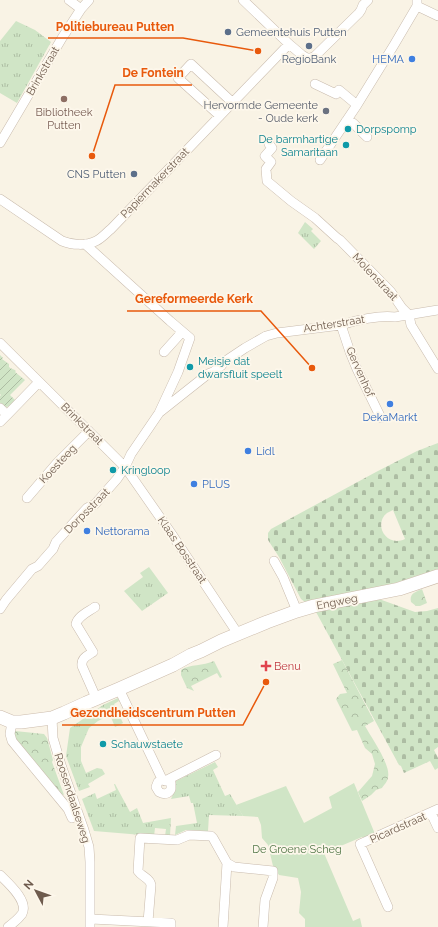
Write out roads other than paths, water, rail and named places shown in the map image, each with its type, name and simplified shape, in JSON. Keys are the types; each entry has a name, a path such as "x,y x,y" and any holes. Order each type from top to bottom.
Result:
{"street":[{"path":"69,0 81,9"},
{"name":"Brinkstraat","path":"0,143 62,38 81,9 89,0"},
{"path":"243,0 289,44 307,58 315,56 330,42 359,13 363,5 368,0"},
{"path":"320,160 394,45 417,3 438,16"},
{"name":"Papiermakerstraat","path":"0,199 62,241 67,243 85,244 96,241 111,229 289,44"},
{"path":"220,116 178,78 191,64 233,103"},
{"path":"315,84 336,94 339,90 356,105"},
{"path":"346,121 353,123 367,137"},
{"name":"Molenstraat","path":"269,144 272,148 265,156 271,162 266,169 266,181 315,218 340,240 391,292 409,315 411,325 438,369"},
{"path":"85,244 182,332 164,352"},
{"name":"Achterstraat","path":"159,413 208,374 221,366 224,362 266,336 277,333 341,325 381,316 395,317 438,310"},
{"name":"Gervenhof","path":"341,325 357,369 381,418"},
{"name":"Dorpsstraat","path":"0,609 32,569 38,566 48,555 56,542 87,508 95,504 100,499 117,479 131,454 159,413 178,372 190,338 182,332"},
{"name":"Brinkstraat","path":"0,343 125,466"},
{"path":"0,422 39,382"},
{"path":"0,408 7,415"},
{"name":"Koesteeg","path":"27,498 57,463 89,431"},
{"name":"Klaas Bosstraat","path":"125,466 176,539 238,634"},
{"path":"274,562 283,577 297,611"},
{"name":"Engweg","path":"11,720 52,721 173,665 191,655 267,622 297,611 399,589 438,576"},
{"path":"95,607 79,618 76,624 93,652 81,662 99,698"},
{"path":"119,689 165,780 216,755"},
{"name":"Roosendaalseweg","path":"11,720 10,734 12,741 68,809 72,818"},
{"name":"Roosendaalseweg","path":"52,721 53,738 60,765 89,847 90,923"},
{"name":"Picardstraat","path":"388,907 360,844 435,811 438,828"},
{"path":"148,922 151,885 148,879 138,871 140,838 177,840 188,835 211,836 216,841 227,863 223,927"},
{"path":"227,863 234,867 273,871 273,878 265,900 263,927"},
{"path":"0,875 17,893 23,903 22,913 8,927"},
{"path":"90,923 171,923 171,927"}],"place":[{"name":"Gemeentehuis Putten","path":"228,32"},
{"name":"RegioBank","path":"309,46"},
{"name":"Politiebureau Putten","path":"258,51"},
{"name":"HEMA","path":"412,59"},
{"name":"Bibliotheek Putten","path":"64,99"},
{"name":"Hervormde Gemeente - Oude kerk","path":"326,111"},
{"name":"Dorpspomp","path":"348,129"},
{"name":"De barmhartige Samaritaan","path":"346,145"},
{"name":"De Fontein","path":"92,156"},
{"name":"CNS Putten","path":"134,174"},
{"name":"Meisje dat dwarsfluit speelt","path":"190,367"},
{"name":"Gereformeerde Kerk","path":"312,368"},
{"name":"DekaMarkt","path":"390,404"},
{"name":"Lidl","path":"248,451"},
{"name":"Kringloop","path":"113,470"},
{"name":"PLUS","path":"194,484"},
{"name":"Nettorama","path":"87,531"},
{"name":"Benu","path":"266,666"},
{"name":"Gezondheidscentrum Putten","path":"266,682"},
{"name":"Schauwstaete","path":"103,744"}],"park label":[{"name":"De Groene Scheg","path":"297,849"}]}
